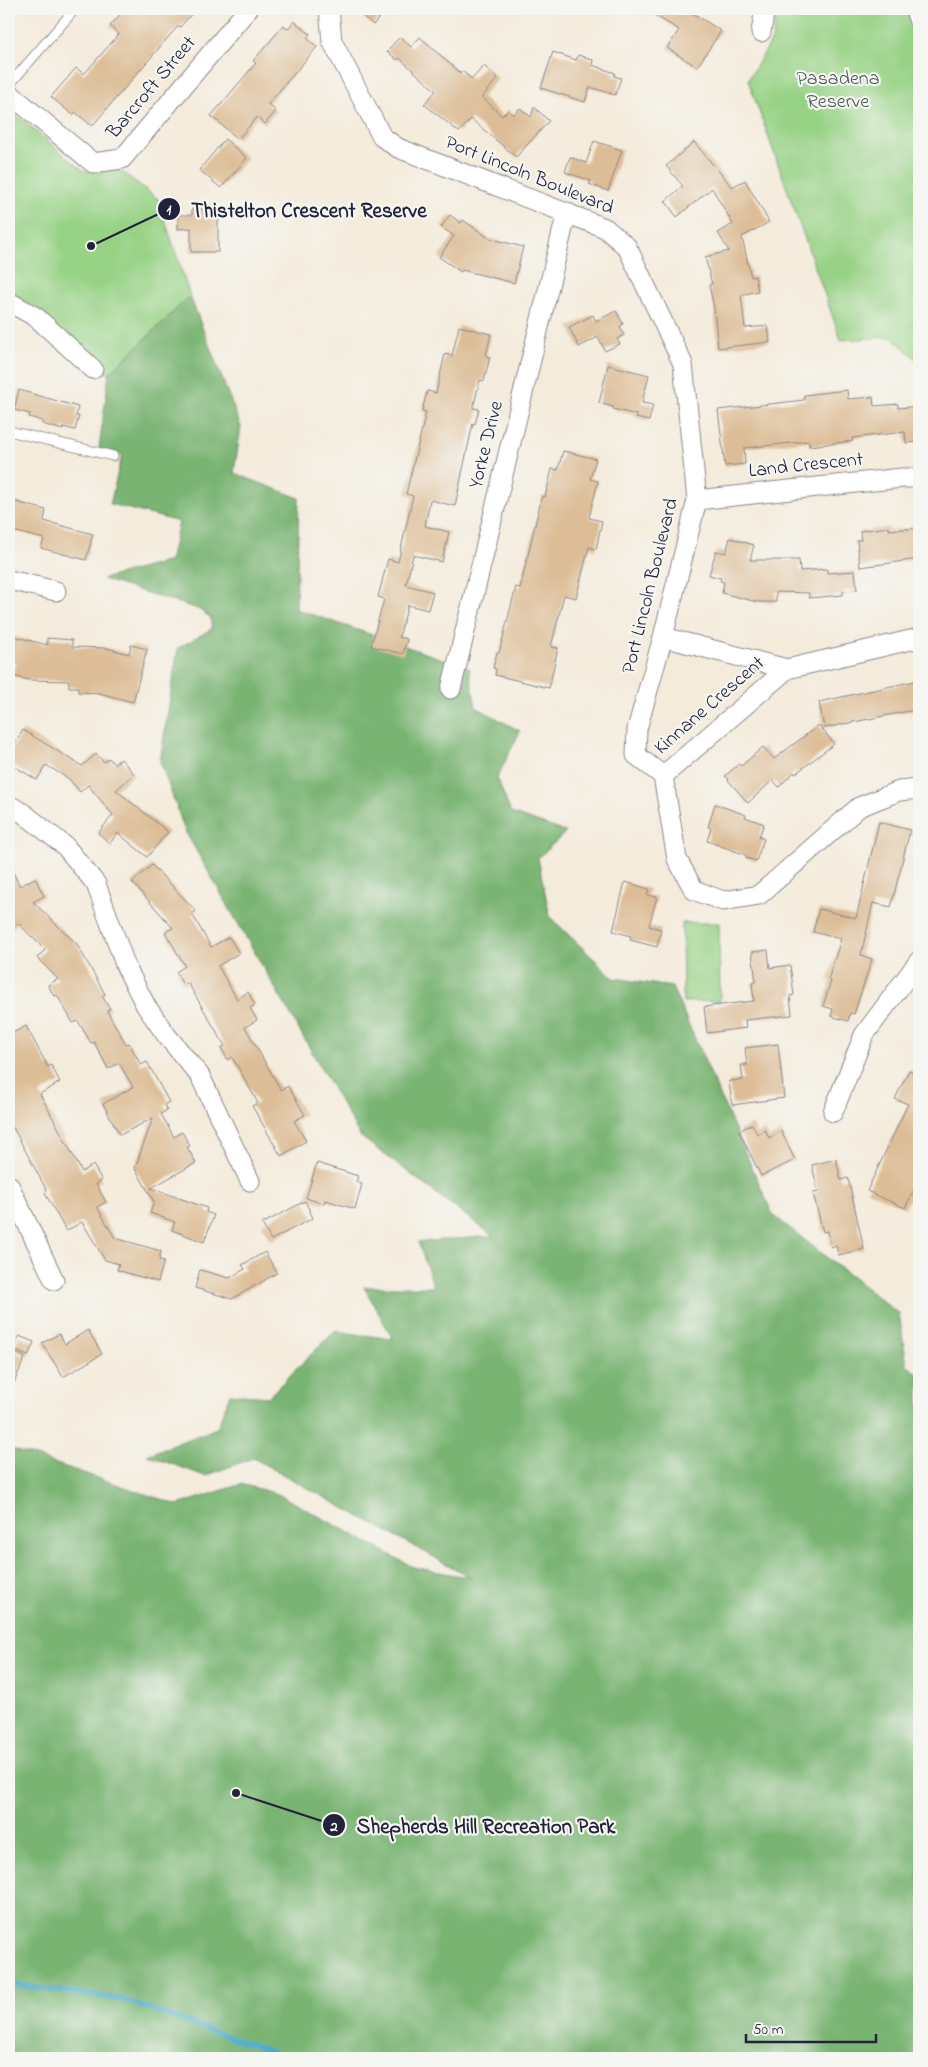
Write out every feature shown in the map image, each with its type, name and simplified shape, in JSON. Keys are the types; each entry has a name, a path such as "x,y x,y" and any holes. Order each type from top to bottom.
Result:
{"street":[{"name":"Barcroft Street","path":"9,93 93,163 122,159 248,9"},
{"name":"Port Lincoln Boulevard","path":"329,9 332,41 382,138 398,148 605,228 627,247 683,364 697,500 663,637 637,729 636,755 662,776"},
{"path":"761,32 765,9"},
{"path":"915,9 919,22"},
{"name":"Yorke Drive","path":"451,689 567,212"},
{"path":"9,302 36,317 93,368"},
{"name":"Land Crescent","path":"697,500 902,478 919,478"},
{"path":"9,580 56,591"},
{"name":"Kinnane Crescent","path":"663,637 787,670"},
{"name":"Kinnane Crescent","path":"662,776 787,670 919,638"},
{"path":"662,776 677,859 694,890 723,901 759,895 858,807 899,791 919,789"},
{"path":"9,805 23,813 65,846 96,884 126,967 146,1006 200,1076 250,1181"},
{"path":"833,1112 864,1035 919,961"},
{"path":"9,1185 54,1280"}],"lane":[{"path":"9,85 75,9"},
{"path":"9,431 113,456"}],"green space":[{"name":"Pasadena Reserve","path":"777,9 906,9 919,46 919,361 891,337 841,340 748,80 772,40"},
{"path":"9,109 84,171 103,172 116,167 158,199 190,296 109,374 26,302 9,293"},
{"path":"190,296 241,427 234,473 299,498 296,609 469,668 476,707 520,731 497,778 511,813 566,832 538,858 550,917 614,978 672,987 773,1215 899,1314 907,1365 919,1375 919,2058 9,2058 9,1448 178,1505 241,1484 278,1494 413,1567 472,1578 253,1458 205,1476 147,1455 217,1428 230,1394 268,1397 335,1331 393,1339 364,1287 434,1287 418,1242 493,1236 360,1136 185,831 160,761 178,648 212,629 210,617 198,609 102,579 170,561 179,522 110,504 122,455 99,448 109,374"},
{"path":"682,923 719,923 720,1001 683,1002"}],"building":[{"path":"125,9 196,9 180,27 178,26 92,126 75,112 73,115 51,97 76,68 84,74 119,34 110,26"},
{"path":"354,9 386,9 373,25"},
{"path":"645,9 686,9 721,31 697,67 667,48 679,30"},
{"path":"294,21 310,34 307,38 317,47 268,104 276,111 265,124 257,117 238,139 211,116 256,63 253,61 284,25 288,29"},
{"path":"400,37 411,47 420,37 460,73 462,71 472,79 484,66 498,78 482,97 502,116 508,110 513,115 520,108 531,117 534,107 549,121 516,157 471,119 459,132 424,104 436,91 399,58 397,60 387,51"},
{"path":"553,52 576,60 578,55 593,60 592,65 615,73 614,76 621,78 615,95 590,87 585,102 541,88"},
{"path":"225,139 247,158 221,188 199,170"},
{"path":"594,141 622,150 608,191 589,184 591,181 565,172 570,157 586,163"},
{"path":"694,142 732,187 745,180 769,222 742,237 751,277 755,276 758,291 741,295 745,328 768,326 770,342 718,348 714,308 709,285 712,284 705,257 729,251 718,233 733,224 712,188 677,217 665,201 683,186 666,166"},
{"path":"192,209 218,209 218,252 191,252 191,228 178,229 178,215 192,215"},
{"path":"450,215 461,223 463,220 489,238 523,247 514,283 462,270 461,272 439,257 454,236 441,227"},
{"path":"616,311 623,324 620,326 624,335 617,339 620,344 605,351 598,337 579,347 569,327 593,315 596,321"},
{"path":"459,326 491,334 486,356 490,357 484,381 480,380 473,408 479,409 475,424 473,423 455,506 430,500 425,526 449,532 442,562 413,555 406,585 433,592 428,610 408,605 399,637 407,639 403,654 371,646 384,599 378,597 388,559 398,562 413,496 406,494 426,412 422,411 427,391 436,393 445,354 452,356"},
{"path":"608,365 649,375 642,403 653,405 649,421 636,418 637,415 613,409 613,407 599,403"},
{"path":"19,390 78,407 76,416 79,416 75,430 63,427 63,430 42,424 43,421 29,417 30,414 14,410"},
{"path":"847,390 848,399 873,397 874,406 898,404 898,408 919,406 919,442 906,443 905,432 852,438 853,441 809,446 809,441 744,448 745,464 725,466 718,410 804,400 804,395"},
{"path":"563,451 596,459 590,479 598,481 589,518 602,521 596,549 589,547 576,598 564,595 551,647 558,648 549,688 495,675 496,669 493,668 497,652 499,653 516,587 520,588 542,496 545,497 552,469 558,470"},
{"path":"9,500 46,510 44,521 93,534 86,560 41,548 44,539 17,532 9,536"},
{"path":"889,527 889,530 919,528 919,559 860,567 857,540 861,540 860,531"},
{"path":"730,538 754,545 750,560 799,560 800,571 827,569 827,573 855,571 857,590 843,591 843,595 809,598 809,593 776,592 776,602 757,602 722,593 724,582 720,581 721,578 709,575 716,551 726,553"},
{"path":"9,635 47,645 47,638 72,640 72,647 107,648 129,654 131,645 147,649 133,702 99,693 78,692 78,687 69,687 69,681 29,680 12,676 16,662 9,661"},
{"path":"919,680 919,709 824,728 819,702"},
{"path":"819,725 834,744 795,774 794,772 779,787 773,780 748,803 725,776 739,764 741,766 763,747 774,759"},
{"path":"23,730 82,766 96,754 104,762 109,758 114,764 121,759 134,774 116,790 168,832 147,857 118,833 110,843 98,833 113,815 88,785 80,792 69,779 46,765 37,780 9,763 9,754"},
{"path":"715,804 746,815 745,817 764,824 759,837 764,839 756,861 746,858 746,855 707,841 711,828 708,827"},
{"path":"879,822 910,830 891,907 873,903 861,955 872,959 854,1014 850,1013 848,1021 831,1016 833,1009 823,1006 831,981 828,980 841,939 813,932 819,909 856,918"},
{"path":"9,865 20,886 35,878 44,896 33,902 77,944 105,994 102,996 110,1009 107,1011 126,1044 129,1043 141,1065 147,1062 169,1102 164,1105 167,1110 161,1114 174,1137 182,1132 190,1146 187,1147 196,1163 151,1188 207,1208 206,1212 214,1215 204,1242 172,1230 175,1222 150,1213 154,1202 135,1168 153,1118 120,1135 103,1104 133,1087 119,1063 108,1069 94,1042 91,1043 78,1021 73,1023 57,995 54,996 48,985 58,979 37,958 45,950 18,923 9,929"},
{"path":"152,865 196,911 192,914 211,947 229,937 239,953 218,966 237,999 248,992 255,1005 250,1008 257,1020 245,1027 281,1090 288,1086 305,1115 294,1121 306,1141 281,1156 252,1106 258,1103 232,1057 228,1060 221,1048 225,1046 188,983 183,985 176,972 185,966 165,932 173,928 132,882"},
{"path":"625,882 649,889 647,895 657,897 649,926 661,929 657,947 630,940 631,936 613,931"},
{"path":"768,950 770,968 790,965 794,995 790,996 792,1015 745,1020 746,1028 707,1033 704,1007 754,1001 752,983 756,982 752,952"},
{"path":"26,1026 48,1067 51,1065 60,1082 40,1094 82,1172 93,1165 102,1180 96,1184 106,1202 97,1207 115,1238 161,1251 159,1260 164,1261 158,1282 117,1270 119,1264 105,1260 82,1222 66,1231 45,1193 47,1191 9,1120 9,1035"},
{"path":"778,1044 784,1098 732,1105 729,1081 743,1080 741,1065 747,1065 745,1048"},
{"path":"909,1070 919,1075 919,1180 905,1208 867,1191 908,1104 895,1099"},
{"path":"752,1124 757,1134 765,1130 769,1138 781,1131 795,1160 761,1176 739,1131"},
{"path":"836,1159 841,1180 848,1178 864,1249 838,1255 836,1245 831,1247 828,1231 823,1232 813,1193 818,1192 812,1165"},
{"path":"317,1163 358,1176 356,1182 362,1184 355,1209 325,1200 324,1204 306,1198"},
{"path":"305,1201 313,1218 271,1240 262,1224"},
{"path":"265,1252 277,1273 232,1299 195,1288 200,1270 229,1278 245,1269 242,1265"},
{"path":"88,1330 102,1354 63,1377 42,1343 59,1334 65,1344"},
{"path":"19,1336 34,1342 28,1356 14,1350"},
{"path":"9,1350 25,1357 9,1395"}],"waterway":[{"path":"9,1984 124,2000 289,2058"}],"place":[{"name":"Thistelton Crescent Reserve","path":"91,246"},
{"name":"Shepherds Hill Recreation Park","path":"236,1793"}]}
